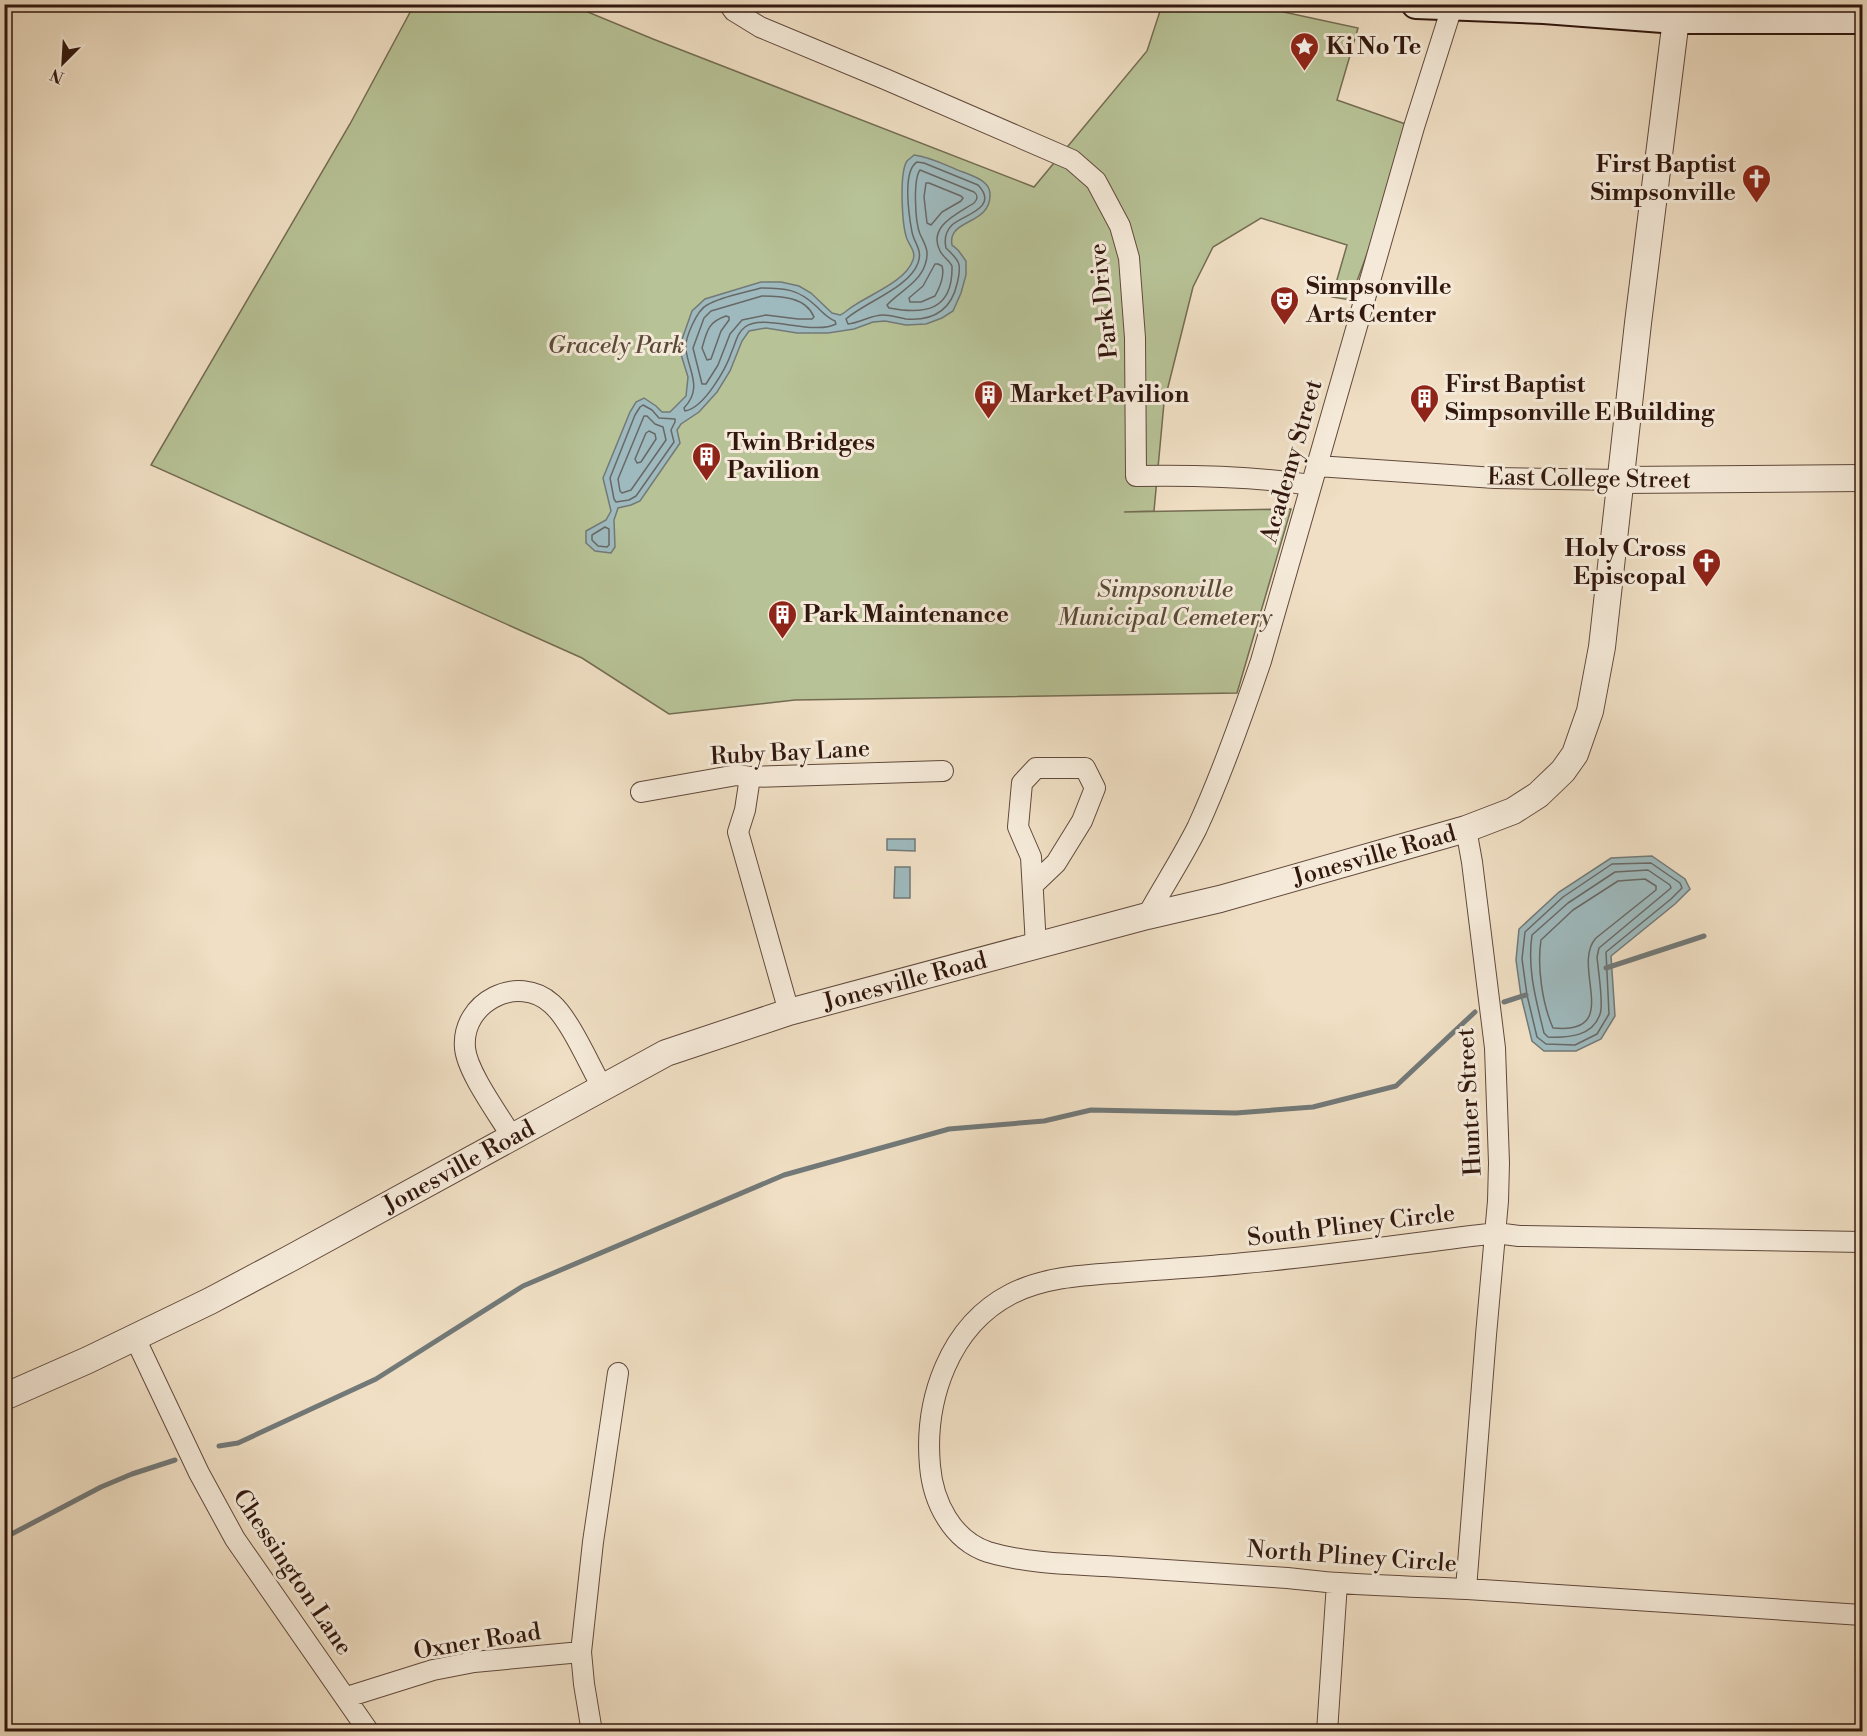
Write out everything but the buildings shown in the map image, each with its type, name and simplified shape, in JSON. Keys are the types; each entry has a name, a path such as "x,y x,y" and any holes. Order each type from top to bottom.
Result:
{"main road":[{"path":"1416,4 1544,9 1676,19 1863,19"}],"street":[{"name":"Park Drive","path":"729,4 734,10 760,27 1072,160 1096,181 1120,226 1129,258 1135,338 1136,476 1202,475 1272,480 1314,476"},
{"name":"Academy Street","path":"1147,916 1195,831 1238,729 1261,661 1414,127 1452,7"},
{"name":"Jonesville Road","path":"4,1397 135,1338 291,1258 666,1053 789,1012 1147,916 1220,899 1466,829 1513,811 1539,795 1563,771 1575,754 1590,711 1602,647 1638,323 1676,19"},
{"name":"East College Street","path":"1314,476 1622,480 1863,478"},
{"path":"1033,885 1056,863 1082,821 1095,788 1085,768 1036,768 1022,783 1018,827 1031,857 1036,946"},
{"name":"Ruby Bay Lane","path":"641,792 737,775 750,777 943,771"},
{"path":"750,777 745,810 738,832 789,1012"},
{"name":"Hunter Street","path":"1466,829 1495,1053 1499,1163 1496,1233 1466,1589"},
{"path":"512,1137 478,1082 465,1047 470,1022 478,1008 490,999 514,990 526,991 551,1002 562,1014 602,1087"},
{"name":"South Pliney Circle","path":"930,1428 938,1389 947,1362 963,1335 986,1310 1016,1291 1047,1281 1079,1276 1249,1263 1496,1233 1519,1236 1863,1242"},
{"name":"Chessington Lane","path":"135,1338 199,1473 235,1539 369,1731"},
{"path":"591,1731 582,1652 593,1542 618,1373"},
{"name":"North Pliney Circle","path":"930,1428 930,1470 940,1506 954,1530 982,1550 1018,1559 1337,1583 1466,1589 1863,1615"},
{"path":"1328,1731 1337,1583"},
{"name":"Oxner Road","path":"347,1697 433,1670 474,1662 582,1652"}],"green space":[{"name":"Gracely Park","path":"414,5 571,5 1034,187 1147,51 1162,5 1264,5 1279,11 1358,28 1337,100 1414,127 1350,300 1332,297 1347,245 1261,218 1213,247 1193,287 1164,403 1154,511 1124,512 1291,509 1237,693 795,700 669,714 582,658 151,465 350,124"}],"water":[{"path":"914,155 976,177 989,189 988,204 984,212 962,225 952,236 952,245 966,261 966,275 953,311 926,324 873,322 854,329 828,333 797,333 766,328 749,331 717,392 699,412 681,424 677,430 680,443 640,501 618,508 614,520 615,547 611,553 595,551 586,543 586,531 606,520 611,511 603,478 630,412 636,402 644,398 662,412 670,412 686,396 688,377 679,348 692,311 705,299 761,282 781,282 799,286 811,293 832,313 840,315 896,281 909,268 914,257 905,232 902,200 904,167"},
{"path":"887,839 915,839 915,851 887,850"},
{"path":"1652,856 1685,879 1690,889 1611,956 1615,1016 1601,1039 1576,1051 1544,1051 1532,1041 1521,996 1516,960 1519,929 1559,892 1611,858"},
{"path":"895,867 910,867 910,898 894,898"}],"waterway":[{"path":"1606,968 1704,936"},
{"path":"1504,1002 1526,995"},
{"path":"219,1446 238,1443 376,1379 523,1286 784,1175 949,1129 1044,1121 1091,1110 1236,1113 1313,1107 1396,1086 1475,1012"},
{"path":"4,1538 101,1487 175,1460"}],"place":[{"name":"Ki No Te","path":"1305,72"},
{"name":"First Baptist Simpsonville","path":"1757,204"},
{"name":"Simpsonville Arts Center","path":"1285,326"},
{"name":"Market Pavilion","path":"989,420"},
{"name":"First Baptist Simpsonville E Building","path":"1424,424"},
{"name":"Twin Bridges Pavilion","path":"706,482"},
{"name":"Holy Cross Episcopal","path":"1707,588"},
{"name":"Park Maintenance","path":"782,640"}],"park label":[{"name":"Simpsonville Municipal Cemetery","path":"1165,603"}]}
